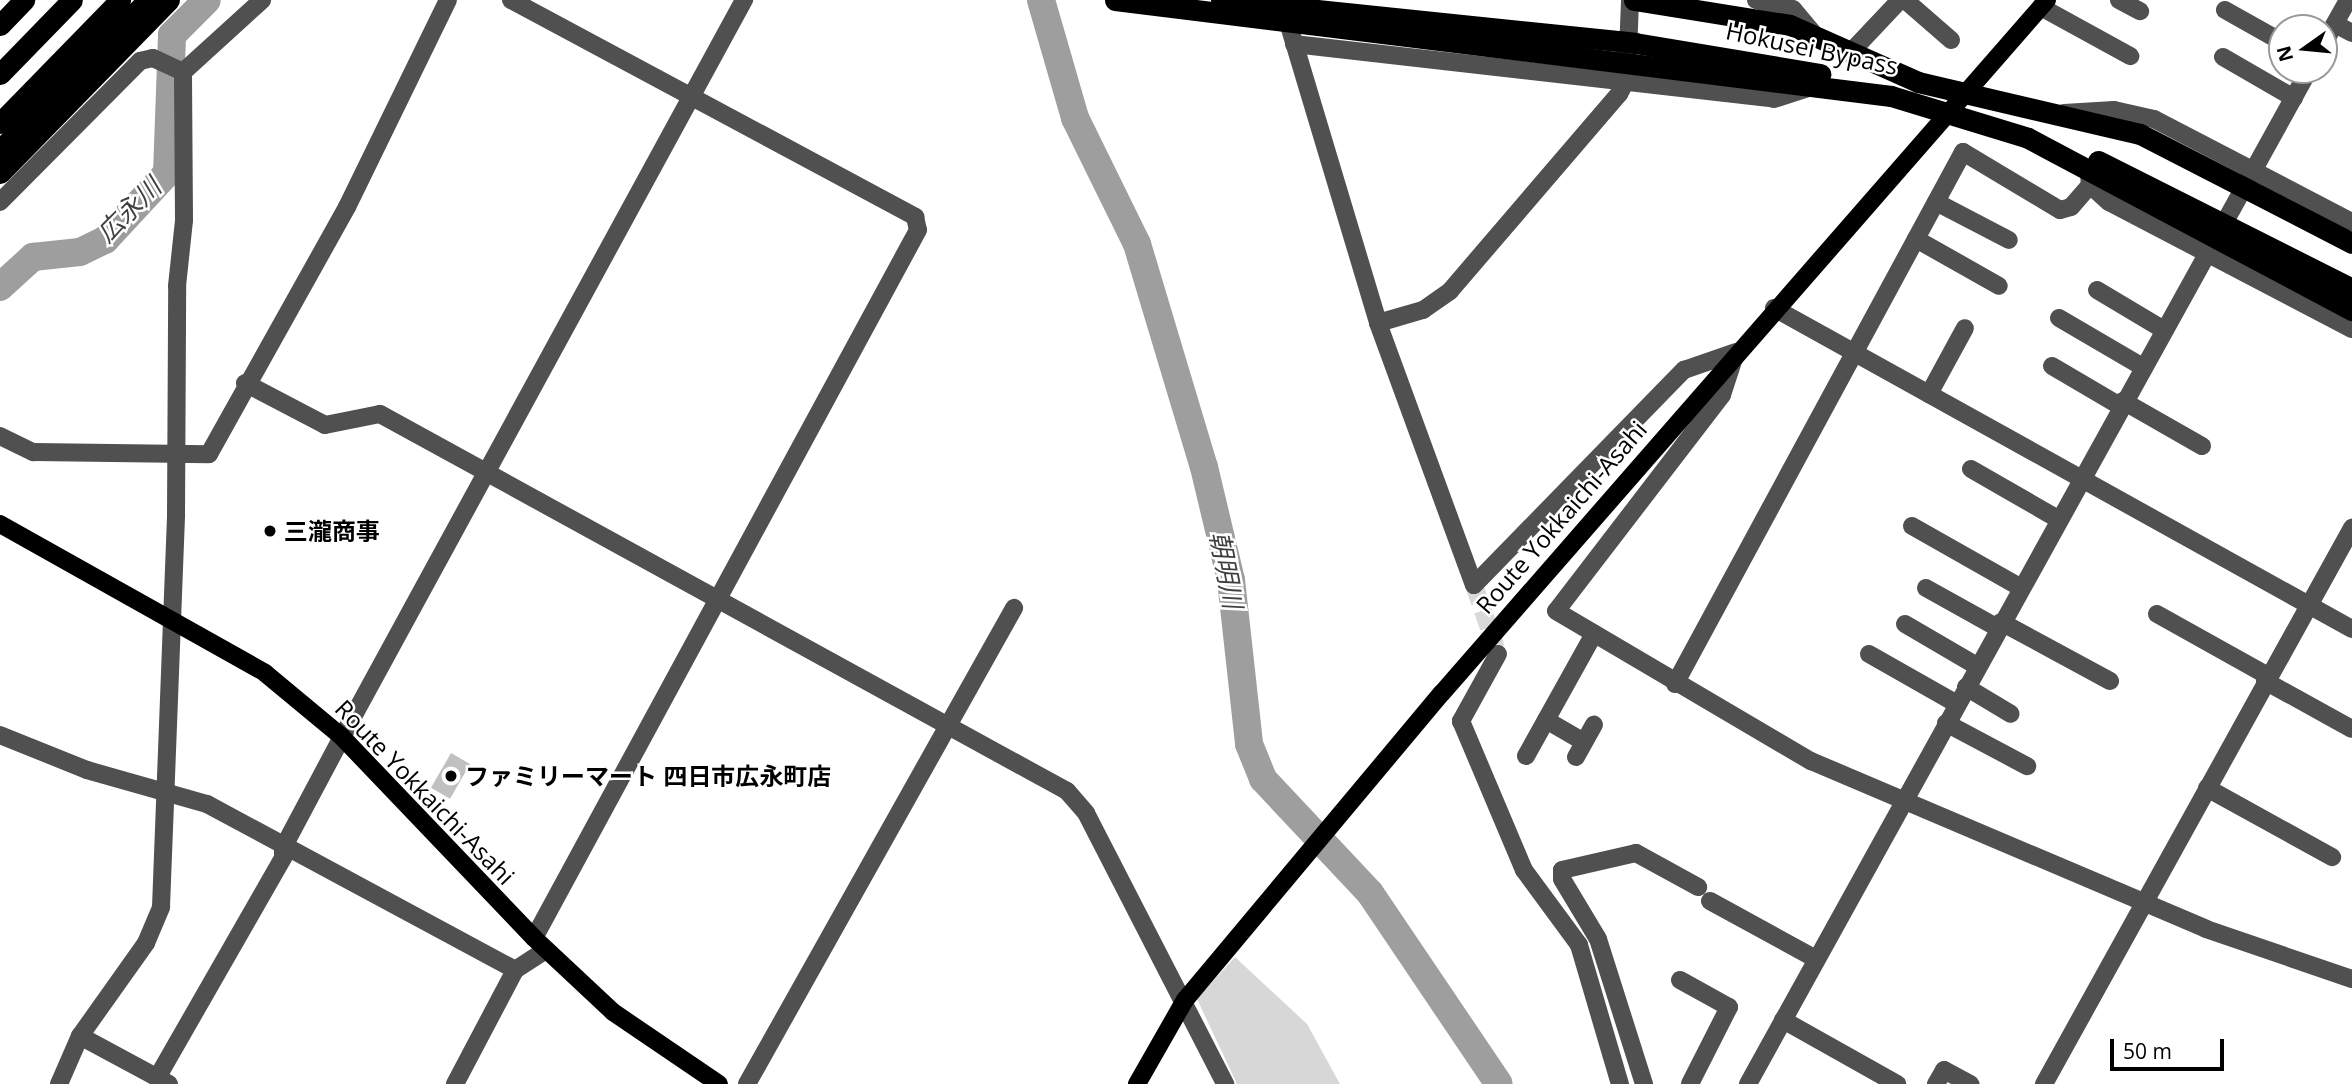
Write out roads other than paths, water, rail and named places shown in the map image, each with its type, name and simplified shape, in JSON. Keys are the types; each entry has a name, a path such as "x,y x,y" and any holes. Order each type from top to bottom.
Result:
{"highway":[{"path":"0,25 24,0"},
{"path":"0,74 72,0"},
{"path":"0,123 120,0"},
{"path":"0,150 148,0"},
{"path":"0,173 169,0"},
{"path":"1115,0 1746,78 1820,84 1947,111 2028,138 2089,177 2147,202 2352,310"},
{"name":"Hokusei Bypass","path":"1221,0 1635,43 1803,70 1897,92 2071,149 2352,289"},
{"path":"1632,0 1752,8 1812,32 1851,52 1961,95 2111,125 2168,146 2352,243"}],"main road":[{"name":"Route Yokkaichi-Asahi","path":"1137,1084 1190,995 1442,693 1774,308 2044,3"},
{"name":"Route Yokkaichi-Asahi","path":"0,524 265,673 342,737 540,944 613,1012 719,1084"}],"street":[{"path":"59,1084 80,1036 156,924 168,790 168,619 177,286 184,220 182,71 262,0"},
{"path":"0,436 33,452 209,454 245,383 347,207 448,0"},
{"path":"455,1084 514,970 540,944 716,600 918,229 915,216 512,0"},
{"path":"80,1036 157,1078 283,858 283,848 342,737 744,0"},
{"path":"1281,0 1378,324 1474,585 1684,370 1736,352"},
{"path":"1378,324 1423,310 1450,291 1627,79 1632,0"},
{"path":"1851,52 1902,0 1941,36"},
{"path":"2119,0 2140,11"},
{"path":"2338,18 2348,0"},
{"path":"2044,3 2130,57"},
{"path":"2225,9 2268,34"},
{"path":"1294,44 1627,79 1774,99 1820,84"},
{"path":"2223,57 2294,97"},
{"path":"0,202 140,61 153,58 182,71"},
{"path":"1748,1084 1814,958 1904,801 2080,477 2301,84"},
{"path":"2049,114 2135,113 2255,167 2352,222"},
{"path":"1675,684 1963,152 2060,210 2071,207 2089,177 2109,202 2352,329"},
{"path":"1936,202 2009,240"},
{"path":"1916,239 1998,286"},
{"path":"2097,290 2164,330"},
{"path":"1774,308 2352,629"},
{"path":"2059,318 2143,367"},
{"path":"1930,394 1965,328"},
{"path":"1736,352 1721,395 1556,611 1786,748 1904,801 2290,962 2352,979"},
{"path":"2052,366 2202,446"},
{"path":"245,383 326,425 380,414 1067,791 1080,806 1190,995 1225,1084"},
{"path":"1971,469 2058,519"},
{"path":"1912,526 2020,587"},
{"path":"2044,1084 2352,528"},
{"path":"1926,588 2110,681"},
{"path":"747,1084 1014,608"},
{"path":"2157,614 2352,729"},
{"path":"1905,624 1977,666"},
{"path":"1527,757 1594,634"},
{"path":"1498,654 1461,721 1524,870 1579,945 1620,1084"},
{"path":"1869,654 1957,704"},
{"path":"1966,687 2011,714"},
{"path":"1546,720 1580,749 1594,725"},
{"path":"1946,723 2028,766"},
{"path":"0,735 88,770 168,790 207,804 283,848 514,970"},
{"path":"2207,788 2332,857"},
{"path":"1644,1084 1598,939 1562,879 1562,870 1636,853 1814,958"},
{"path":"1680,980 1729,1007 1690,1084"},
{"path":"1783,1020 1897,1084"},
{"path":"1610,1043 1633,1084"},
{"path":"1936,1084 1944,1070 1970,1084"}],"waterway":[{"name":"広永川","path":"0,287 33,257 80,252 105,240 167,173 172,35 207,0"},
{"name":"朝明川","path":"1041,0 1075,118 1137,244 1204,467 1231,580 1249,744 1263,779 1370,893 1499,1084"}],"tunnel":[{"path":"1474,585 1496,648"}],"place":[{"name":"三瀧商事","path":"270,531"},
{"name":"ファミリーマート 四日市広永町店","path":"451,776"}]}
